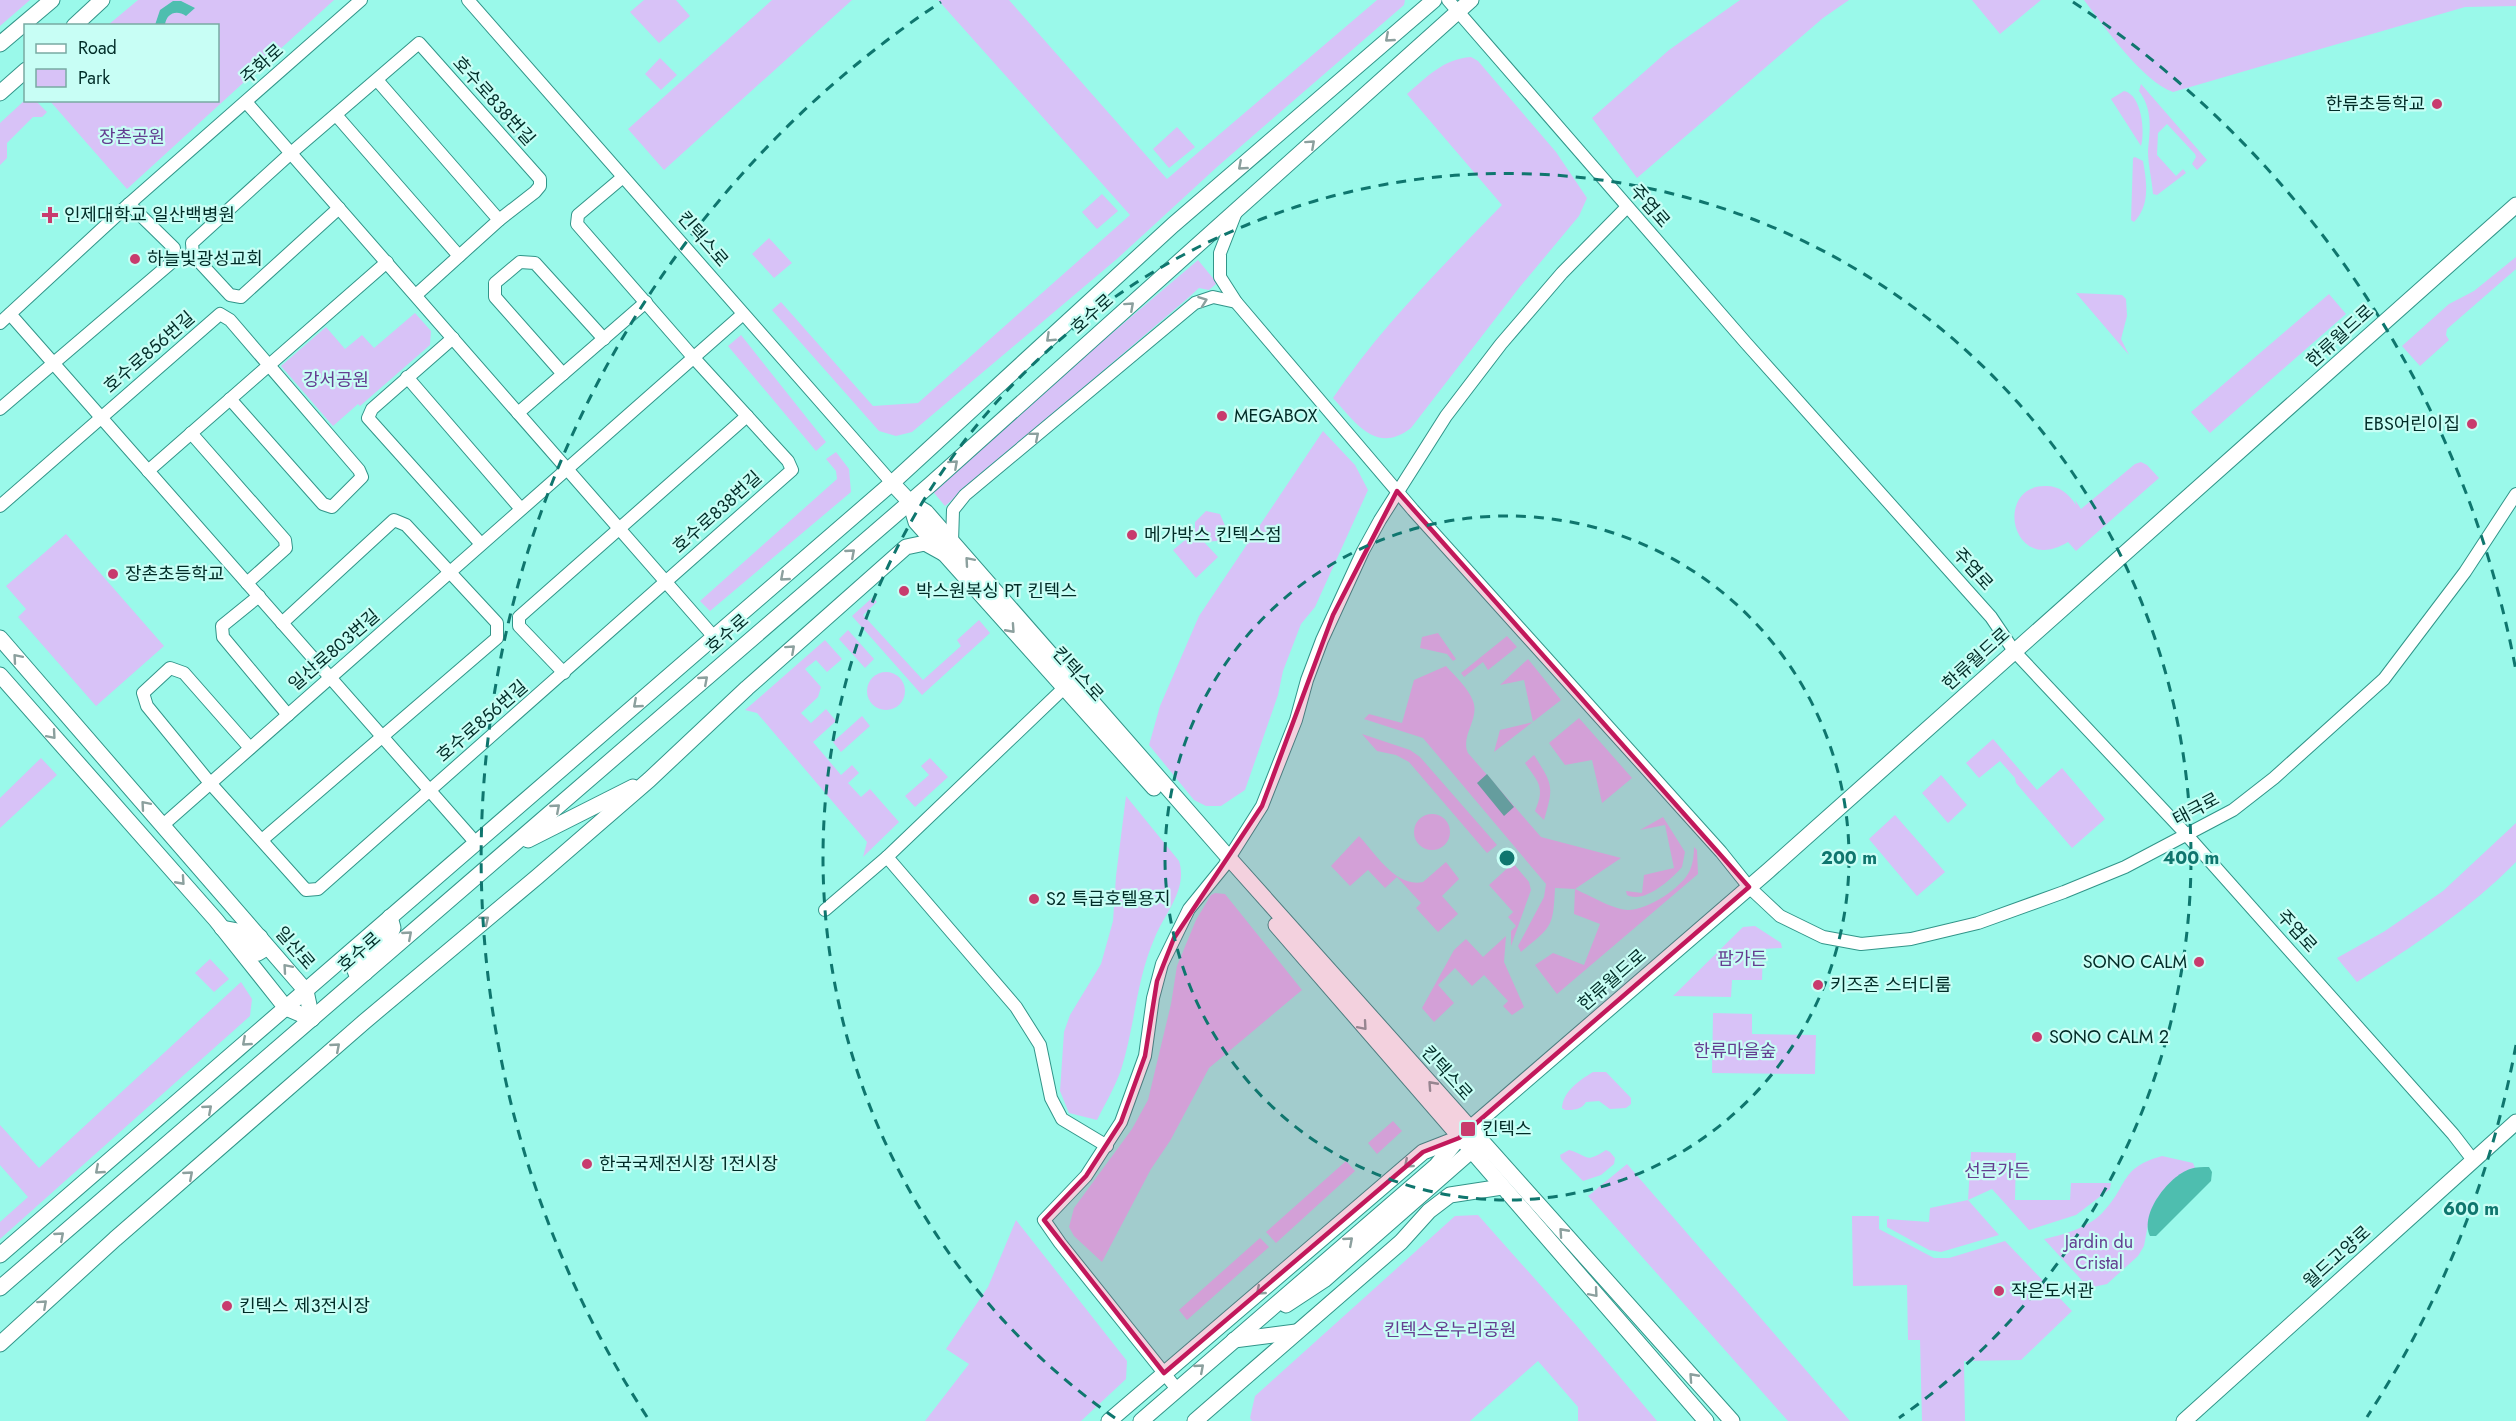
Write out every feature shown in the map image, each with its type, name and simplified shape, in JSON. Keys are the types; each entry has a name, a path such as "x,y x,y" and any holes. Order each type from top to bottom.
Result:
{"main road":[{"path":"0,44 52,0"},
{"path":"76,24 102,0"},
{"name":"호수로","path":"0,1256 892,483 1173,225 1434,0"},
{"name":"호수로","path":"0,1288 910,502 1236,211 1453,6 1471,0"},
{"path":"0,93 24,72"},
{"name":"한류월드로","path":"1465,1133 1749,887 2516,205"},
{"name":"킨텍스로","path":"892,483 910,502 916,522 948,547 1465,1133 1732,1421"},
{"path":"0,1344 115,1239 372,1015 649,780 756,680 906,547 925,543 948,547"},
{"name":"킨텍스로","path":"948,547 1065,688 1227,862"},
{"name":"일산로","path":"0,638 306,991 312,1019"},
{"path":"0,675 222,928 286,1008 312,1019"},
{"path":"505,852 649,780"},
{"path":"365,973 356,973 354,968 390,935 393,928 390,917"},
{"path":"222,928 238,932 258,953 261,953 263,947 260,937"},
{"name":"월드고양로","path":"2184,1421 2516,1122"},
{"path":"1141,1421 1176,1388 1234,1341 1436,1166 1465,1133"},
{"path":"1109,1421 1423,1152 1465,1133"},
{"name":"킨텍스로","path":"1465,1133 1471,1151 1706,1421"},
{"path":"1234,1341 1324,1280 1471,1151"},
{"path":"1203,1418 1296,1332 1401,1242 1429,1211 1450,1195 1502,1187"},
{"path":"1234,1341 1296,1332"}],"street":[{"name":"주화로","path":"0,322 129,204 361,0"},
{"name":"킨텍스로","path":"468,0 892,483"},
{"name":"주엽로","path":"1453,6 1746,344 1991,616 2014,651 2185,833 2445,1125 2473,1160"},
{"name":"호수로838번길","path":"339,208 241,297 230,295 193,255 192,243 291,153 419,44 540,179 540,186 416,296"},
{"path":"377,80 500,220"},
{"path":"246,102 714,637"},
{"path":"336,116 459,256"},
{"path":"561,675 519,626 519,617 747,416 577,224 578,215 623,177"},
{"path":"0,409 172,262 174,248 129,204"},
{"path":"1176,1388 1044,1220 1086,1176 1120,1122 1145,1056 1153,998 1162,964 1189,909 1227,862 1262,806 1296,720 1307,680 1333,615 1363,550 1396,491 1446,416 1501,344 1562,273 1627,207"},
{"name":"태극로","path":"1236,211 1220,253 1220,277 1236,302 1396,491 1721,852 1749,887 1780,916 1823,936 1861,944 1911,939 1978,923 2064,892 2161,849 2185,833 2219,819 2274,778 2384,679 2465,572 2502,519 2516,494"},
{"path":"148,471 387,262"},
{"path":"563,374 495,297 495,283 520,262 535,263 604,339"},
{"path":"948,547 953,510 965,495 1195,303 1213,297 1236,302"},
{"path":"518,413 646,302"},
{"name":"호수로856번길","path":"10,314 476,843"},
{"name":"호수로856번길","path":"0,506 220,314 230,320 268,366"},
{"name":"일산로803번길","path":"163,825 743,314"},
{"path":"453,338 372,409 368,418 481,544"},
{"path":"230,399 323,504 332,507 362,477 359,470 268,366"},
{"path":"407,377 521,509"},
{"name":"호수로838번길","path":"561,675 792,470 788,461 747,416"},
{"path":"191,433 285,540 286,548 247,584"},
{"path":"250,748 184,673 170,668 143,693 147,706 210,783 262,840 496,638 496,623 405,525 394,520 282,623"},
{"path":"259,596 222,626 223,637 288,715"},
{"name":"호수로856번길","path":"262,840 306,890 311,892 318,890 561,675"},
{"path":"825,910 887,857 1065,688"},
{"path":"887,857 1016,1008 1040,1045 1052,1098 1062,1119 1107,1146"}],"highlighted area":[{"path":"1397,491 1749,887 1459,1138 1423,1152 1164,1373 1044,1220 1086,1176 1121,1122 1145,1056 1157,981 1174,938 1262,806 1333,615"}],"green space":[{"path":"0,0 30,0 0,26"},
{"name":"장촌공원","path":"138,0 334,0 127,189 51,102 219,102 219,24 109,24"},
{"path":"644,0 676,0 690,16 659,43 630,12"},
{"path":"772,0 852,0 664,170 628,129"},
{"path":"938,0 1009,0 1167,179 1377,0 1405,0 1404,5 1217,167 1118,258 912,432 896,436 879,431 772,310 781,302 873,406 918,403 1130,215"},
{"path":"1740,0 1849,0 1823,18 1637,178 1592,118 1669,50"},
{"path":"1972,0 2041,0 2000,34"},
{"path":"2084,0 2516,0 2516,6 2465,7 2173,92 2161,86 2136,65"},
{"path":"1471,57 1478,61 1556,152 1587,198 1579,216 1519,288 1411,428 1399,435 1387,438 1377,437 1359,426 1333,398 1371,346 1392,322 1502,205 1407,94 1444,65 1461,58"},
{"path":"660,58 677,75 661,90 645,74"},
{"path":"2141,84 2207,160 2197,170 2192,164 2196,157 2195,154 2167,124 2158,133 2157,155 2176,176 2183,169 2186,173 2157,195 2153,194 2148,156 2150,120 2147,105 2139,91"},
{"path":"2124,91 2135,99 2141,115 2143,132 2141,146 2111,99"},
{"path":"24,101 37,102 47,112 42,117 33,117 7,143 7,158 0,165 0,123"},
{"path":"1177,127 1195,147 1169,168 1153,149"},
{"path":"2133,158 2143,161 2146,194 2143,209 2134,222 2131,220"},
{"path":"1102,194 1118,211 1097,229 1082,212"},
{"path":"769,238 792,263 774,278 752,254"},
{"path":"2516,257 2516,269 2447,329 2446,335 2449,340 2420,366 2402,346 2449,304 2474,291"},
{"path":"1198,260 1217,283 1209,290 1199,288 945,506 930,488"},
{"path":"2076,293 2122,295 2126,299 2127,316 2121,339 2129,355"},
{"path":"2329,294 2346,314 2210,433 2191,412"},
{"name":"강서공원","path":"415,313 431,331 430,345 360,406 358,404 333,426 281,366 326,327 345,349 362,335 374,348"},
{"path":"741,335 826,442 816,451 728,346"},
{"path":"1323,431 1355,465 1368,490 1315,607 1301,624 1283,671 1278,695 1245,790 1221,806 1206,806 1194,800 1149,745 1160,706 1199,616"},
{"path":"836,452 849,469 851,492 710,611 700,601 837,479 836,471 826,459"},
{"path":"2141,462 2159,478 2076,551 2068,542 2049,550 2033,548 2022,539 2016,527 2015,513 2019,499 2029,490 2046,486 2056,487 2067,494 2076,505 2075,500 2081,509 2135,464"},
{"path":"1206,511 1220,514 1226,528 1217,541 1204,542 1218,557 1196,578 1173,550 1195,532 1195,522"},
{"path":"66,534 164,646 96,706 18,617 26,609 6,586"},
{"path":"873,597 877,602 863,615 923,680 961,646 957,640 979,620 990,633 922,695 852,616"},
{"path":"848,630 874,659 865,668 839,639"},
{"path":"1438,633 1456,659 1453,661 1447,654 1420,648 1422,637"},
{"path":"1507,636 1517,647 1488,670 1483,662 1464,677 1461,673"},
{"path":"825,640 842,659 827,672 816,660 805,669 821,687 818,697 801,713 811,723 826,709 836,721 813,742 841,775 852,765 859,773 848,783 861,797 870,789 899,822 863,857 867,842 757,713 745,710"},
{"path":"1528,659 1561,700 1533,722 1524,680 1500,685"},
{"path":"1446,666 1465,687 1473,701 1474,714 1466,740 1468,753 1541,837 1621,858 1575,889 1555,888 1552,919 1549,925 1521,952 1518,946 1544,897 1546,884 1423,738 1364,719 1369,714 1402,723 1414,680"},
{"path":"886,672 893,673 899,678 904,684 904,698 899,704 893,709 886,710 879,709 873,704 868,698 867,691 868,684 873,678 879,673"},
{"path":"862,716 870,726 841,752 833,742"},
{"path":"1579,718 1632,778 1602,803 1592,760 1565,765 1549,743"},
{"path":"1532,722 1494,752 1500,730"},
{"path":"1362,734 1410,750 1420,757 1497,845 1487,853 1409,762 1396,755 1377,751"},
{"path":"1993,739 2037,790 2062,768 2105,819 2072,848 2000,761 1979,778 1966,763"},
{"path":"1534,755 1550,786 1544,820 1535,811 1540,796 1539,786 1525,763"},
{"path":"41,758 57,775 0,828 0,798"},
{"path":"930,758 948,777 915,807 905,796 929,775 921,766"},
{"path":"1941,775 1967,805 1948,823 1922,793"},
{"path":"1126,796 1179,861 1181,871 1178,891 1149,953 1121,1070 1097,1120 1069,1113 1060,1091 1064,1032 1070,1015 1101,964 1113,921"},
{"path":"1432,814 1445,819 1450,832 1445,845 1432,850 1419,845 1414,832 1419,819"},
{"path":"1895,815 1945,872 1917,896 1869,839"},
{"path":"1663,817 1685,852 1682,867 1649,894 1634,897 1627,895 1626,891 1642,893 1644,875 1674,868 1665,825 1640,830"},
{"path":"2516,823 2516,862 2460,912 2357,982 2337,958 2385,931 2443,891"},
{"path":"1359,836 1387,868 1404,880 1423,882 1446,862 1459,879 1442,896 1458,914 1438,932 1416,908 1421,903 1397,877 1385,888 1368,870 1350,886 1331,866"},
{"path":"1694,847 1697,850 1698,874 1557,994 1535,965 1553,953 1584,965 1600,924 1574,914 1575,889 1609,905 1628,910 1636,909 1664,897 1680,884 1691,867"},
{"path":"1513,863 1529,882 1531,890 1511,946 1511,931 1516,926 1508,917 1513,912 1489,885"},
{"path":"1225,894 1302,990 1209,1068 1170,1141 1151,1169 1102,1262 1074,1236 1069,1227 1074,1208 1132,1129 1148,1100 1171,1004 1177,966 1196,920 1211,895"},
{"name":"팜가든","path":"1755,926 1781,943 1782,948 1763,949 1762,980 1732,980 1731,997 1673,996 1743,927"},
{"path":"1506,936 1504,962 1524,1007 1512,1015 1503,1006 1508,1001 1484,975 1472,986 1455,968 1438,985 1454,1003 1434,1022 1422,1008 1454,950 1466,939 1483,957"},
{"path":"210,959 229,979 214,992 195,973"},
{"path":"241,982 252,999 250,1016 0,1239 0,1222 28,1197 0,1165 0,1125 39,1168"},
{"name":"한류마을숲","path":"1713,1013 1752,1014 1752,1034 1816,1035 1815,1074 1712,1073"},
{"path":"1593,1072 1606,1072 1631,1098 1631,1104 1626,1108 1610,1109 1599,1101 1586,1102 1582,1107 1574,1110 1562,1108 1569,1091"},
{"path":"1393,1121 1402,1131 1377,1154 1368,1143"},
{"path":"1569,1150 1590,1158 1606,1150 1615,1158 1614,1164 1601,1175 1583,1181 1561,1159 1560,1155"},
{"name":"선큰가든","path":"1971,1152 2016,1153 2015,1200 2070,1200 2071,1183 2111,1183 2110,1189 2076,1215 2029,1230 1992,1189 1968,1200"},
{"name":"Jardin du Cristal","path":"2162,1156 2193,1163 2195,1168 2189,1169 2149,1219 2144,1246 2138,1256 2107,1284 2089,1288 2044,1239 2068,1233 2091,1222 2111,1202 2131,1172 2138,1166"},
{"path":"1346,1161 1355,1171 1276,1243 1266,1232"},
{"path":"1627,1164 1850,1421 1788,1421 1588,1196"},
{"path":"1968,1200 1999,1235 1941,1252 1929,1250 1887,1227 1887,1219 1929,1222 1930,1208"},
{"name":"킨텍스온누리공원","path":"1478,1215 1576,1325 1657,1421 1578,1421 1578,1407 1538,1361 1470,1421 1252,1421 1250,1418 1255,1396 1455,1216"},
{"path":"1852,1216 1879,1216 1879,1229 1934,1258 1949,1258 2005,1241 2072,1311 2021,1360 1964,1361 1965,1421 1922,1421 1920,1340 1908,1340 1907,1285 1853,1286"},
{"path":"1016,1220 1127,1361 1126,1379 1081,1421 925,1421 969,1364 946,1349 988,1287"},
{"path":"1260,1238 1269,1247 1187,1320 1179,1310"}],"shaded area":[{"path":"173,1 181,1 195,8 186,16 175,13 169,15 165,24 155,24 160,10"},
{"path":"1487,774 1514,807 1504,816 1477,783"},
{"path":"2209,1167 2212,1172 2211,1181 2156,1236 2150,1236 2148,1227 2152,1207 2165,1187 2173,1179 2190,1169"}],"place":[{"name":"한류초등학교","path":"2437,104"},
{"name":"인제대학교 일산백병원","path":"50,215"},
{"name":"하늘빛광성교회","path":"135,259"},
{"name":"MEGABOX","path":"1222,416"},
{"name":"EBS어린이집","path":"2472,424"},
{"name":"메가박스 킨텍스점","path":"1132,535"},
{"name":"장촌초등학교","path":"113,574"},
{"name":"박스원복싱 PT 킨텍스","path":"904,591"},
{"name":"S2 특급호텔용지","path":"1034,899"},
{"name":"SONO CALM","path":"2199,962"},
{"name":"키즈존 스터디룸","path":"1818,985"},
{"name":"SONO CALM 2","path":"2037,1037"},
{"name":"킨텍스","path":"1468,1129"},
{"name":"한국국제전시장 1전시장","path":"587,1164"},
{"name":"작은도서관","path":"1999,1291"},
{"name":"킨텍스 제3전시장","path":"227,1306"}]}
